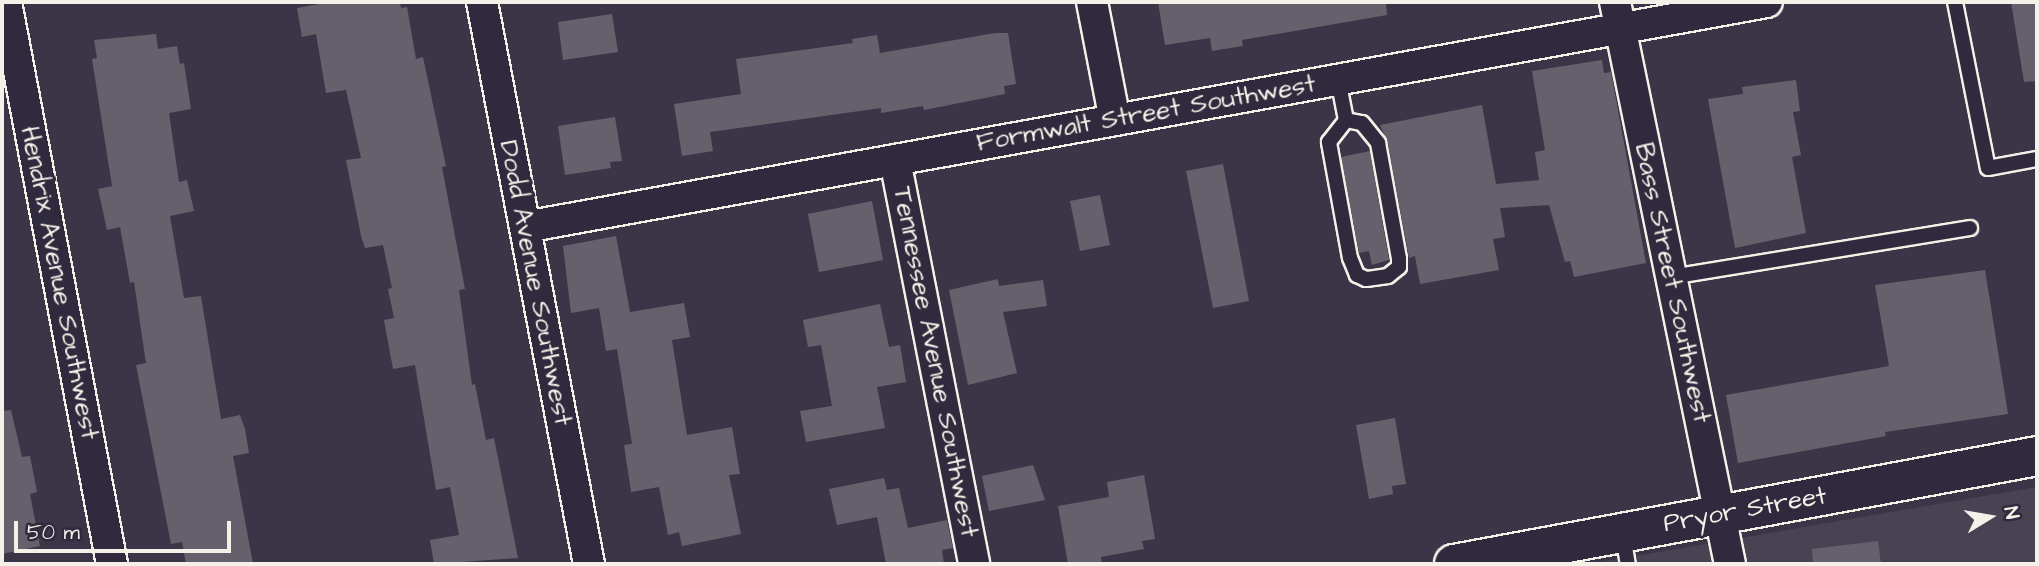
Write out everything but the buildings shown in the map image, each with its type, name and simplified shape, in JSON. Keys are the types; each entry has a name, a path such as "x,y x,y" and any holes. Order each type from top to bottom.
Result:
{"main road":[{"name":"Pryor Street","path":"1454,564 1625,548 1720,514 2037,456"}],"street":[{"name":"Hendrix Avenue Southwest","path":"6,2 111,564"},
{"name":"Dodd Avenue Southwest","path":"482,2 589,564"},
{"path":"1092,2 1115,120"},
{"name":"Formwalt Street Southwest","path":"524,227 1338,79 1618,15 1767,2"},
{"name":"Bass Street Southwest","path":"1618,15 1730,564"},
{"name":"Tennessee Avenue Southwest","path":"895,160 974,564"}],"lane":[{"path":"1955,2 1987,168 2037,159"},
{"path":"1338,79 1346,120 1329,142 1350,258 1357,275 1366,279 1388,276 1399,267 1399,259 1378,143 1362,123 1346,120"},
{"path":"1671,277 1970,228"}],"shaded area":[{"path":"2037,487 2037,564 1589,564"}]}
